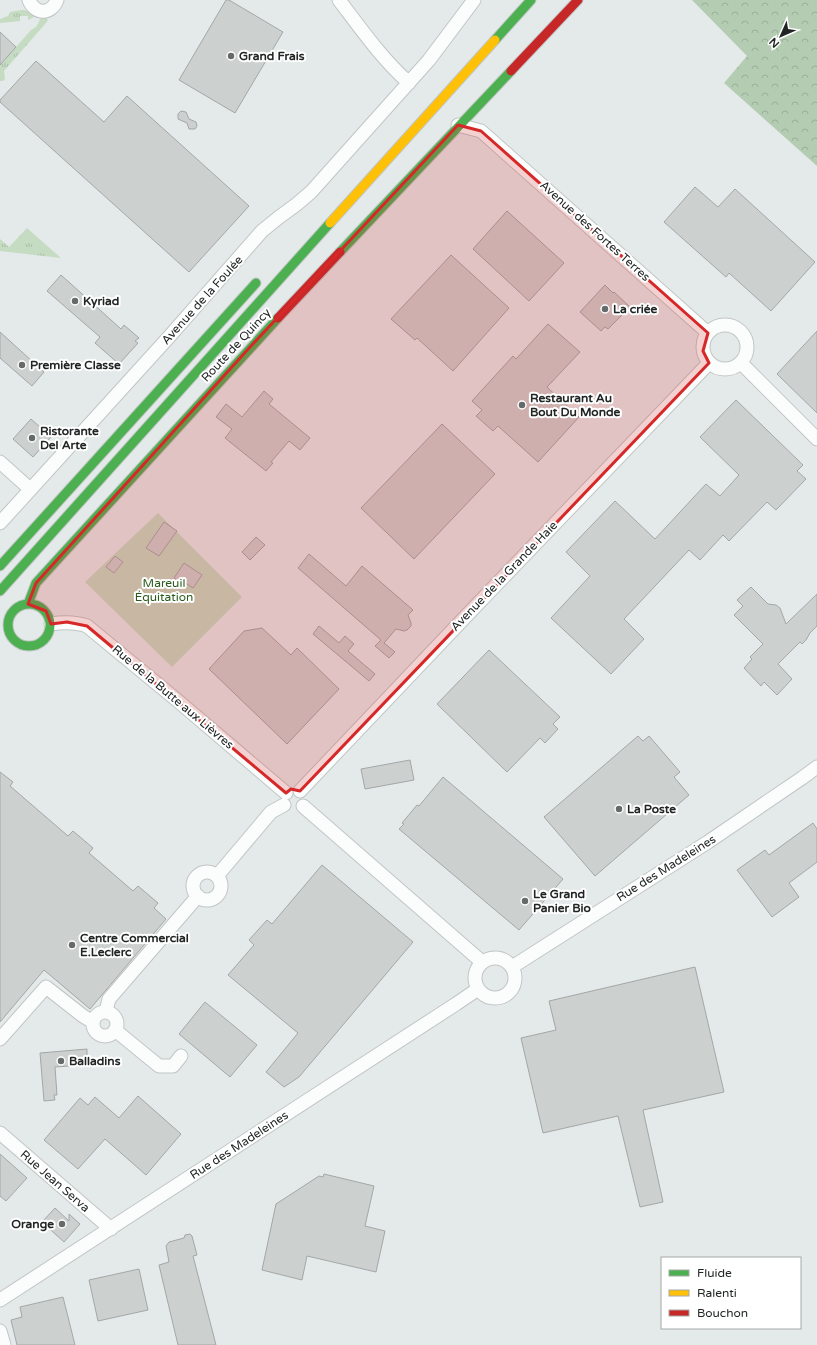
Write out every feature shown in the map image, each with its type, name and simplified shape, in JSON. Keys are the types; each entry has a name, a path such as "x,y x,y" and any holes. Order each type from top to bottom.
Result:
{"main road":[{"path":"0,591 531,0"},
{"name":"Route de Quincy","path":"28,604 36,583 250,347 578,0"},
{"path":"0,566 261,277"},
{"path":"28,604 34,604 46,611 51,624 47,637 36,646 29,647 15,642 8,629 10,615 15,609 28,604"},
{"path":"0,641 11,636"}],"street":[{"path":"29,0 35,9 44,11 52,8 57,0"},
{"path":"339,0 381,55 409,83"},
{"name":"Avenue de la Foulée","path":"0,523 168,338 262,231 311,192 429,60 474,0"},
{"name":"Avenue des Fortes Terres","path":"472,111 477,115 481,131"},
{"name":"Avenue des Fortes Terres","path":"458,126 481,131 708,333"},
{"path":"727,325 740,331 747,343 745,357 741,362 736,367 729,369 715,367 709,363 703,351 703,344 708,333 714,328 727,325"},
{"path":"741,362 817,439"},
{"name":"Avenue de la Grande Haie","path":"300,791 474,607 709,363"},
{"path":"0,462 30,489"},
{"name":"Rue de la Butte aux Lièvres","path":"51,624 67,622 87,626 184,706 285,799"},
{"name":"Rue des Madeleines","path":"512,967 708,842 817,767"},
{"path":"217,876 271,812 294,789 303,793 305,800 303,806 293,811 290,810 285,799"},
{"path":"303,806 482,962"},
{"path":"205,872 209,872 217,876 221,883 218,894 215,897 208,899 198,896 195,892 193,884 197,876 205,872"},
{"path":"106,1011 109,1000 198,896"},
{"path":"488,958 502,959 508,962 512,967 515,973 514,985 506,995 494,998 488,997 482,994 475,984 474,978 478,966 488,958"},
{"path":"0,1038 46,987 93,1022"},
{"name":"Rue des Madeleines","path":"0,1300 478,989"},
{"path":"106,1011 114,1015 117,1026 116,1030 109,1035 101,1035 94,1030 93,1022 94,1018 99,1013 106,1011"},
{"path":"116,1030 159,1066 173,1066 181,1056"},
{"name":"Rue Jean Serva","path":"0,1133 111,1229"},
{"path":"0,1330 4,1345"}],"highlighted area":[{"path":"458,125 481,131 708,333 703,351 709,363 300,791 291,789 286,793 87,626 67,622 51,624 46,611 28,604 36,583 250,347"}],"green space":[{"path":"692,0 817,0 817,166 724,83 747,56"},
{"path":"21,10 29,11 34,17 28,20 28,16 20,16 20,21 0,23 0,19 8,16 10,12"},
{"path":"41,17 46,17 48,20 4,71 5,79 0,81 0,65 36,26"},
{"path":"27,228 61,258 0,251 0,239 9,247"},
{"name":"Mareuil Équitation","path":"158,513 242,597 172,667 85,582"}],"building":[{"name":"Grand Frais","path":"226,0 229,0 283,32 235,113 179,80"},
{"path":"0,32 16,47 0,65"},
{"path":"36,61 104,122 127,96 249,206 189,272 0,102 0,100"},
{"path":"181,111 186,112 189,119 196,122 197,126 195,129 189,129 187,123 178,119 178,114"},
{"path":"695,187 718,207 735,189 815,262 771,311 729,273 726,277 664,222"},
{"path":"507,211 564,263 529,301 473,249"},
{"path":"451,255 509,308 453,371 417,338 415,340 391,319"},
{"path":"61,275 121,329 124,325 139,338 135,341 138,343 119,364 95,343 100,337 47,291"},
{"name":"La criée","path":"605,285 630,307 608,329 605,327 601,331 580,312"},
{"name":"Restaurant Au Bout Du Monde","path":"548,324 580,352 547,387 579,417 538,462 498,426 493,431 476,416 482,410 472,401 513,356 516,359"},
{"path":"817,331 817,413 777,374"},
{"name":"Première Classe","path":"0,332 44,372 32,386 0,358"},
{"path":"264,391 273,399 269,404 310,438 300,450 289,441 271,462 273,463 266,471 225,438 232,429 216,417 226,404 242,417"},
{"path":"736,400 803,465 797,471 806,479 776,510 767,502 729,541 723,535 700,560 689,550 624,619 644,639 611,674 551,618 590,576 566,552 615,501 655,539 706,484 720,496 739,475 700,437"},
{"name":"Ristorante Del Arte","path":"31,419 51,437 33,457 13,439"},
{"path":"442,424 495,474 414,559 361,508"},
{"path":"164,522 177,531 159,556 146,548"},
{"path":"256,537 265,545 250,560 242,552"},
{"path":"309,554 346,586 362,566 413,610 408,615 411,626 404,631 396,629 384,643 395,652 389,658 375,646 381,640 298,568"},
{"path":"115,556 123,562 114,573 106,567"},
{"path":"184,563 202,575 193,588 184,582 182,584 174,578"},
{"path":"751,587 768,604 776,605 780,608 786,624 817,594 817,626 802,644 800,642 778,664 792,679 777,695 764,682 761,686 744,668 752,659 750,657 763,644 734,615 743,606 737,600"},
{"path":"319,626 339,643 345,636 354,644 348,651 375,674 369,681 313,634"},
{"path":"262,628 291,655 297,648 339,689 287,744 209,669 244,631"},
{"path":"489,650 560,717 553,724 558,729 545,743 540,738 507,772 437,704"},
{"name":"La Poste","path":"638,736 643,741 649,736 680,772 674,777 689,795 595,876 544,817"},
{"path":"410,760 414,780 365,789 361,769"},
{"name":"Centre Commercial E.Leclerc","path":"0,772 13,782 10,786 68,836 73,831 93,848 89,853 133,891 138,886 158,903 154,908 166,919 90,1009 44,970 0,1022"},
{"path":"443,777 563,879 519,930 399,829 417,805 419,806"},
{"path":"813,823 817,829 817,862 789,883 799,897 772,917 737,870 765,850 769,855"},
{"path":"322,865 413,942 299,1077 284,1087 266,1072 298,1033 228,975 254,945 249,940 267,920 272,924"},
{"path":"695,967 724,1092 643,1110 663,1202 640,1207 618,1116 543,1133 521,1038 556,1030 549,1001"},
{"path":"205,1002 257,1045 230,1077 179,1034"},
{"path":"87,1049 87,1060 83,1060 84,1065 55,1067 57,1095 54,1095 55,1100 44,1101 40,1053"},
{"path":"138,1096 181,1134 146,1175 105,1139 78,1169 44,1140 80,1098 88,1105 95,1097 119,1118"},
{"path":"0,1154 27,1178 6,1201 0,1196"},
{"path":"324,1174 374,1186 365,1226 385,1231 376,1272 307,1256 302,1280 262,1270 276,1204 319,1176 323,1177"},
{"name":"Orange","path":"55,1208 69,1221 69,1214 80,1224 64,1242 42,1222"},
{"path":"190,1234 192,1236 197,1255 193,1256 216,1345 178,1345 159,1265 169,1262 166,1246 169,1242 184,1238 185,1235"},
{"path":"139,1269 148,1310 98,1321 89,1280"},
{"path":"63,1297 75,1345 17,1345 11,1320 22,1317 20,1307"}],"traffic: fast":[{"path":"495,40 531,0"},
{"path":"340,252 511,71"},
{"path":"0,591 330,223"},
{"path":"0,566 256,283"},
{"path":"28,604 36,583 278,318"},
{"path":"25,604 33,604 41,607 47,613 50,625 47,637 41,643 33,646 25,646 17,643 11,637 8,629 8,621 11,613 17,607 25,604"}],"traffic: slow":[{"path":"330,223 495,40"}],"traffic: jam":[{"path":"511,71 578,0"},
{"path":"278,318 340,252"}],"place":[{"name":"Grand Frais","path":"231,56"},
{"name":"Kyriad","path":"75,301"},
{"name":"La criée","path":"605,309"},
{"name":"Première Classe","path":"22,365"},
{"name":"Restaurant Au Bout Du Monde","path":"522,405"},
{"name":"Ristorante Del Arte","path":"32,438"},
{"name":"La Poste","path":"619,809"},
{"name":"Le Grand Panier Bio","path":"525,901"},
{"name":"Centre Commercial E.Leclerc","path":"72,945"},
{"name":"Balladins","path":"61,1061"},
{"name":"Orange","path":"62,1224"}]}
